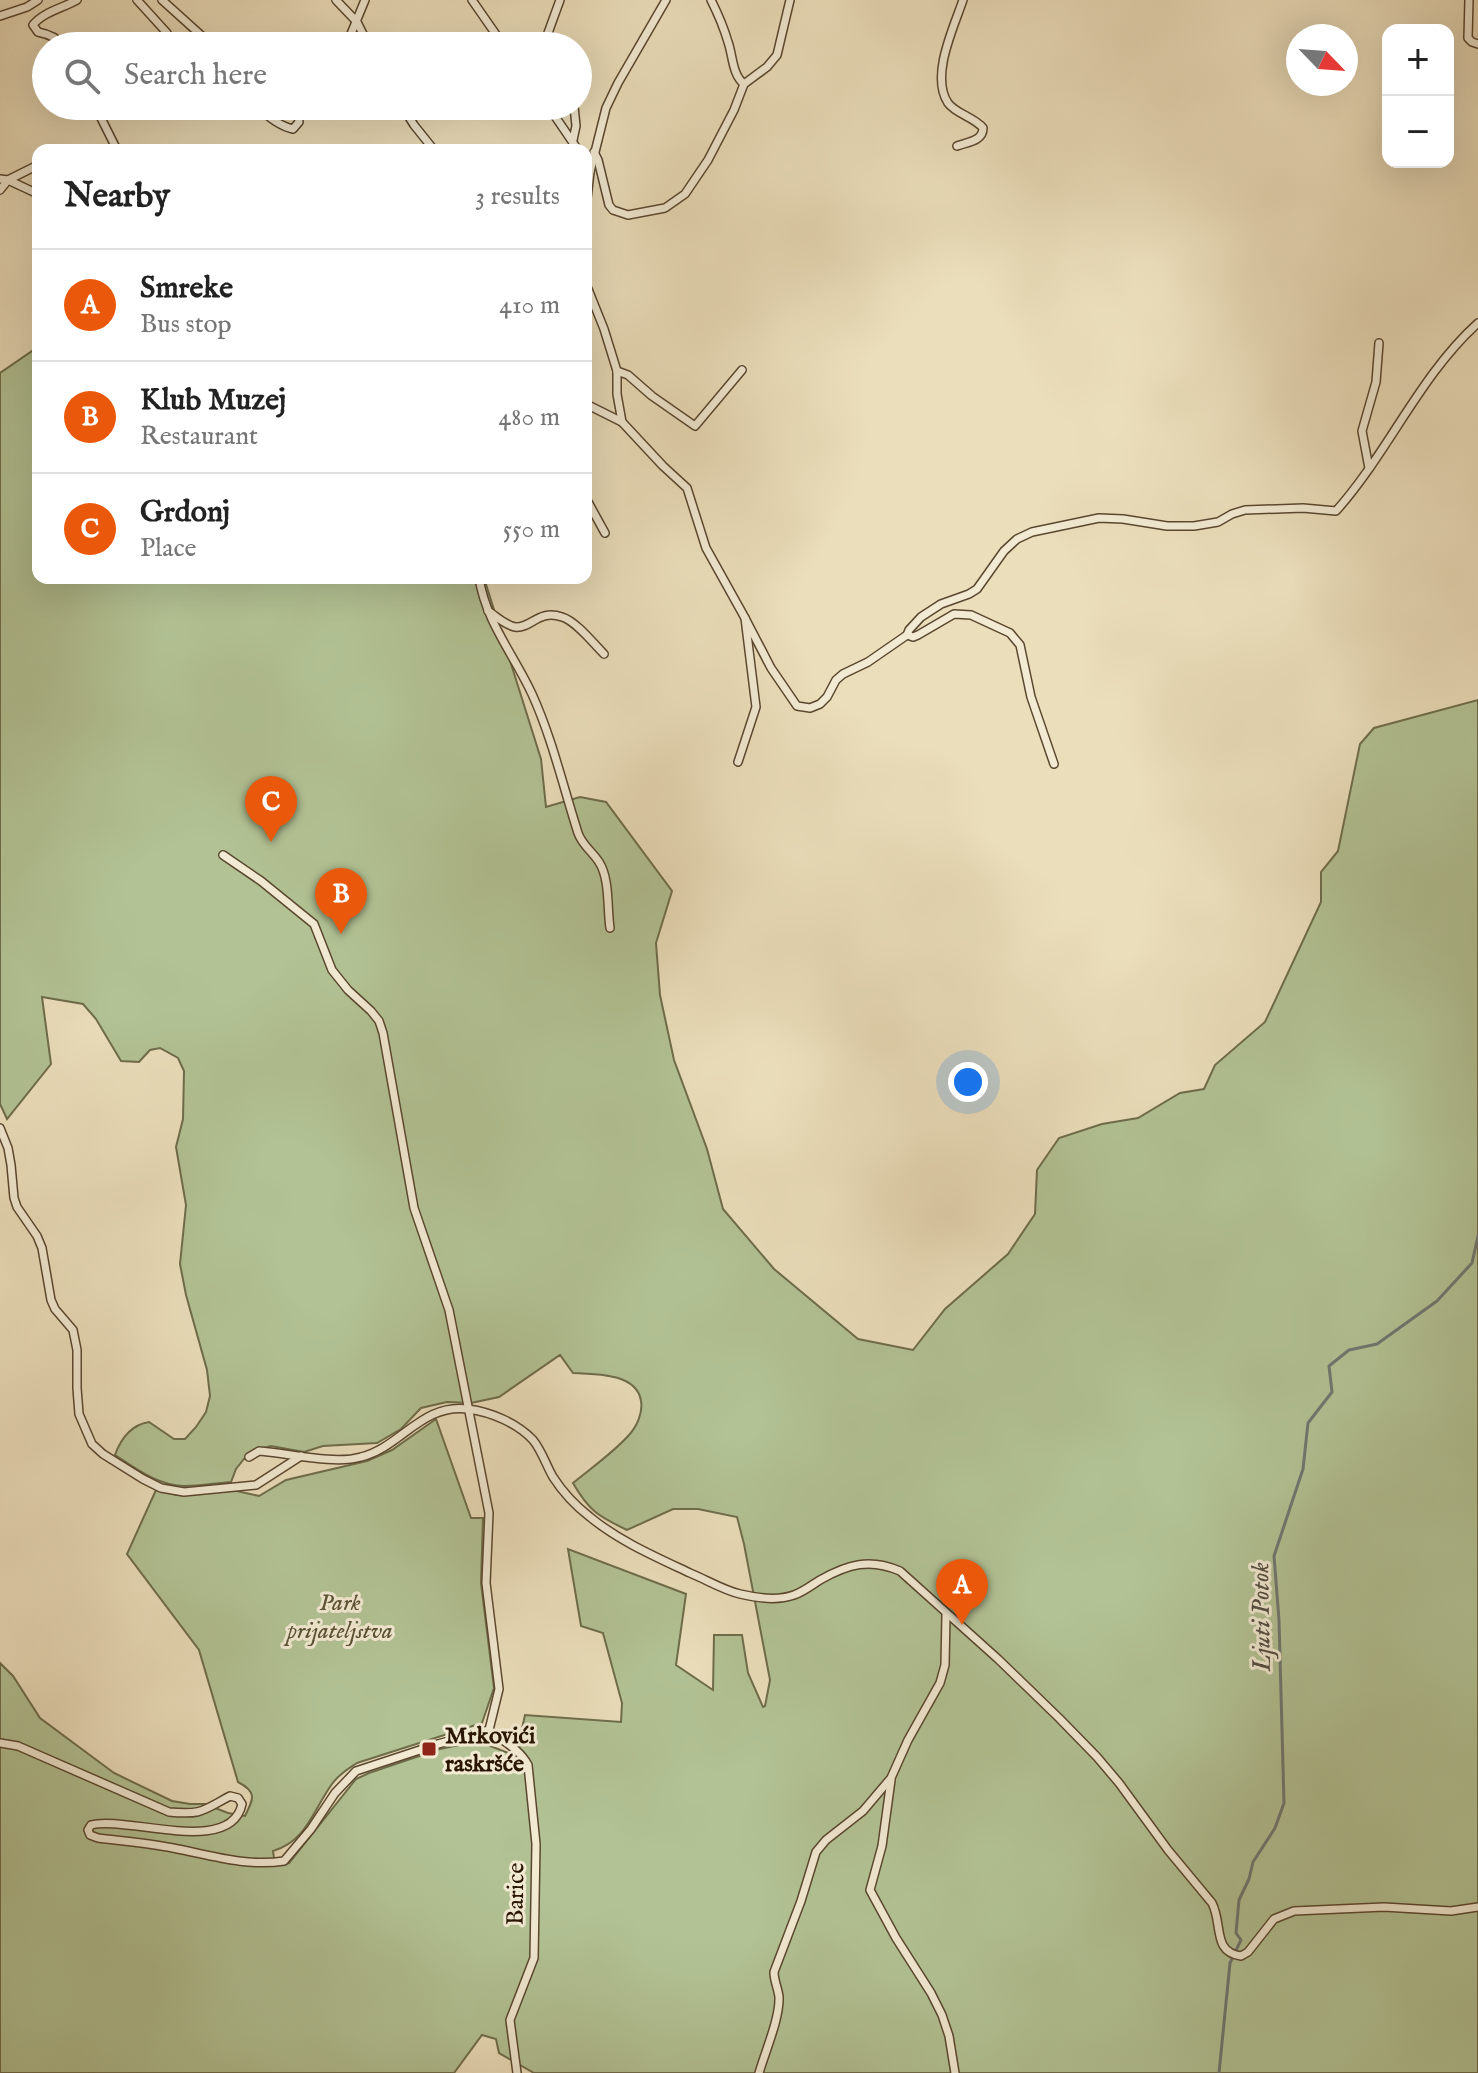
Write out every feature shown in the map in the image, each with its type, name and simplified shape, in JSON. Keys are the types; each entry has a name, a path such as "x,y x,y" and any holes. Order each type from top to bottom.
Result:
{"street":[{"path":"0,16 38,0"},
{"path":"38,32 33,25 35,20 77,0"},
{"path":"137,0 166,32"},
{"path":"162,0 197,32"},
{"path":"336,0 357,22 362,32"},
{"path":"352,32 365,0"},
{"path":"473,0 495,32"},
{"path":"548,32 560,0"},
{"path":"592,157 606,108 666,0"},
{"path":"711,0 726,36 739,81 744,84"},
{"path":"594,152 613,210 628,215 665,208 685,194 708,160 744,84 767,67 777,55 790,0"},
{"path":"957,146 983,134 979,123 950,106 942,89 942,66 963,0"},
{"path":"1469,0 1468,38 1478,44"},
{"path":"102,120 114,144"},
{"path":"273,120 293,129 299,120"},
{"path":"411,120 429,144"},
{"path":"558,120 575,144"},
{"path":"573,140 575,120"},
{"path":"113,141 118,144"},
{"path":"0,190 4,179 32,167"},
{"path":"4,179 32,191"},
{"path":"592,299 617,371 622,422"},
{"path":"592,407 622,422 687,488 706,548 783,689 797,706 810,708 827,697 843,674 868,662 907,635 921,617 941,604 977,589 1004,551 1017,539 1032,532 1099,518 1194,526 1218,522 1245,510 1303,508 1332,512 1339,508 1441,364 1461,338 1478,323"},
{"path":"1369,468 1362,431 1376,382 1379,343"},
{"path":"617,371 628,375 695,426 742,370"},
{"path":"592,509 605,533"},
{"path":"480,584 486,609 538,708 580,840 599,862 604,875 610,928"},
{"path":"486,609 516,627 525,626 538,617 564,617 604,654"},
{"path":"907,635 918,635 954,614 971,615 1010,633 1020,645 1031,697 1054,764"},
{"path":"738,762 756,707 745,618"},
{"path":"0,1743 18,1746 169,1812 190,1814 208,1810 230,1796 238,1798 242,1804 236,1820 208,1830 183,1831 105,1823 91,1825 88,1830 90,1835 201,1855 268,1863 284,1861 335,1793 356,1771 489,1730 499,1689 486,1583 489,1513 449,1310 414,1208 383,1033 371,1011 332,970 314,924 223,855"},
{"path":"0,1128 10,1157 17,1207 42,1248 55,1309 73,1330 77,1350 79,1414 92,1444 143,1479 161,1488 184,1492 256,1485 301,1456"},
{"path":"249,1457 259,1451 336,1459 358,1458 375,1453 432,1413 468,1409 513,1424 533,1441 553,1476 589,1517 647,1552 730,1591 767,1599 794,1596 850,1566 868,1562 885,1564 900,1571 1059,1718 1119,1783 1212,1903 1220,1941 1224,1950 1234,1956 1248,1952 1274,1919 1294,1911 1384,1907 1451,1911 1478,1907"},
{"path":"759,2073 778,2010 779,1995 774,1972 816,1852 826,1840 863,1811 891,1778 944,1674 946,1615"},
{"name":"Barice","path":"489,1730 523,1755 528,1765 535,1832 534,1958 510,2020 517,2073"},
{"path":"891,1778 882,1846 870,1890 942,2015 955,2073"}],"green space":[{"name":"Park prijateljstva","path":"32,351 32,584 486,584 541,759 546,807 580,797 606,802 672,891 656,943 660,995 674,1060 707,1149 723,1209 774,1269 858,1339 913,1350 945,1309 1008,1254 1035,1214 1037,1170 1059,1138 1102,1124 1138,1118 1180,1093 1204,1089 1215,1065 1265,1022 1321,902 1321,872 1338,851 1360,744 1374,728 1478,700 1478,2073 534,2073 499,2053 496,2039 482,2035 454,2073 0,2073 0,1663 13,1676 40,1718 114,1773 172,1801 205,1804 228,1813 245,1816 252,1800 251,1792 238,1782 199,1650 127,1554 156,1490 177,1495 232,1490 259,1496 286,1480 367,1461 392,1450 436,1419 471,1518 483,1518 481,1583 494,1688 482,1723 357,1763 332,1784 302,1832 273,1851 275,1866 289,1863 356,1779 369,1773 440,1749 474,1742 516,1756 525,1715 621,1722 622,1703 603,1633 581,1626 568,1549 686,1594 676,1665 713,1690 714,1635 742,1635 748,1673 763,1707 770,1680 737,1517 698,1509 673,1509 627,1530 595,1512 573,1483 635,1428 641,1401 638,1392 624,1380 573,1373 560,1355 499,1397 421,1408 401,1429 377,1443 323,1446 304,1452 271,1446 256,1450 236,1469 231,1482 185,1486 166,1483 148,1476 115,1455 128,1433 149,1422 174,1439 185,1439 206,1412 210,1396 207,1370 180,1264 186,1205 176,1147 183,1119 184,1071 178,1058 160,1048 150,1050 139,1062 121,1061 96,1019 83,1004 42,997 51,1064 7,1119 0,1104 0,373"}],"waterway":[{"name":"Ljuti Potok","path":"1219,2073 1230,1963 1241,1940 1236,1933 1239,1900 1253,1862 1275,1828 1284,1803 1279,1620 1274,1556 1303,1469 1308,1423 1332,1392 1329,1366 1349,1350 1377,1344 1437,1301 1472,1263 1478,1236"}],"place":[{"name":"Grdonj","path":"271,842"},
{"name":"Klub Muzej","path":"341,934"},
{"name":"Smreke","path":"962,1625"},
{"name":"Mrkovići raskršće","path":"429,1749"}]}
